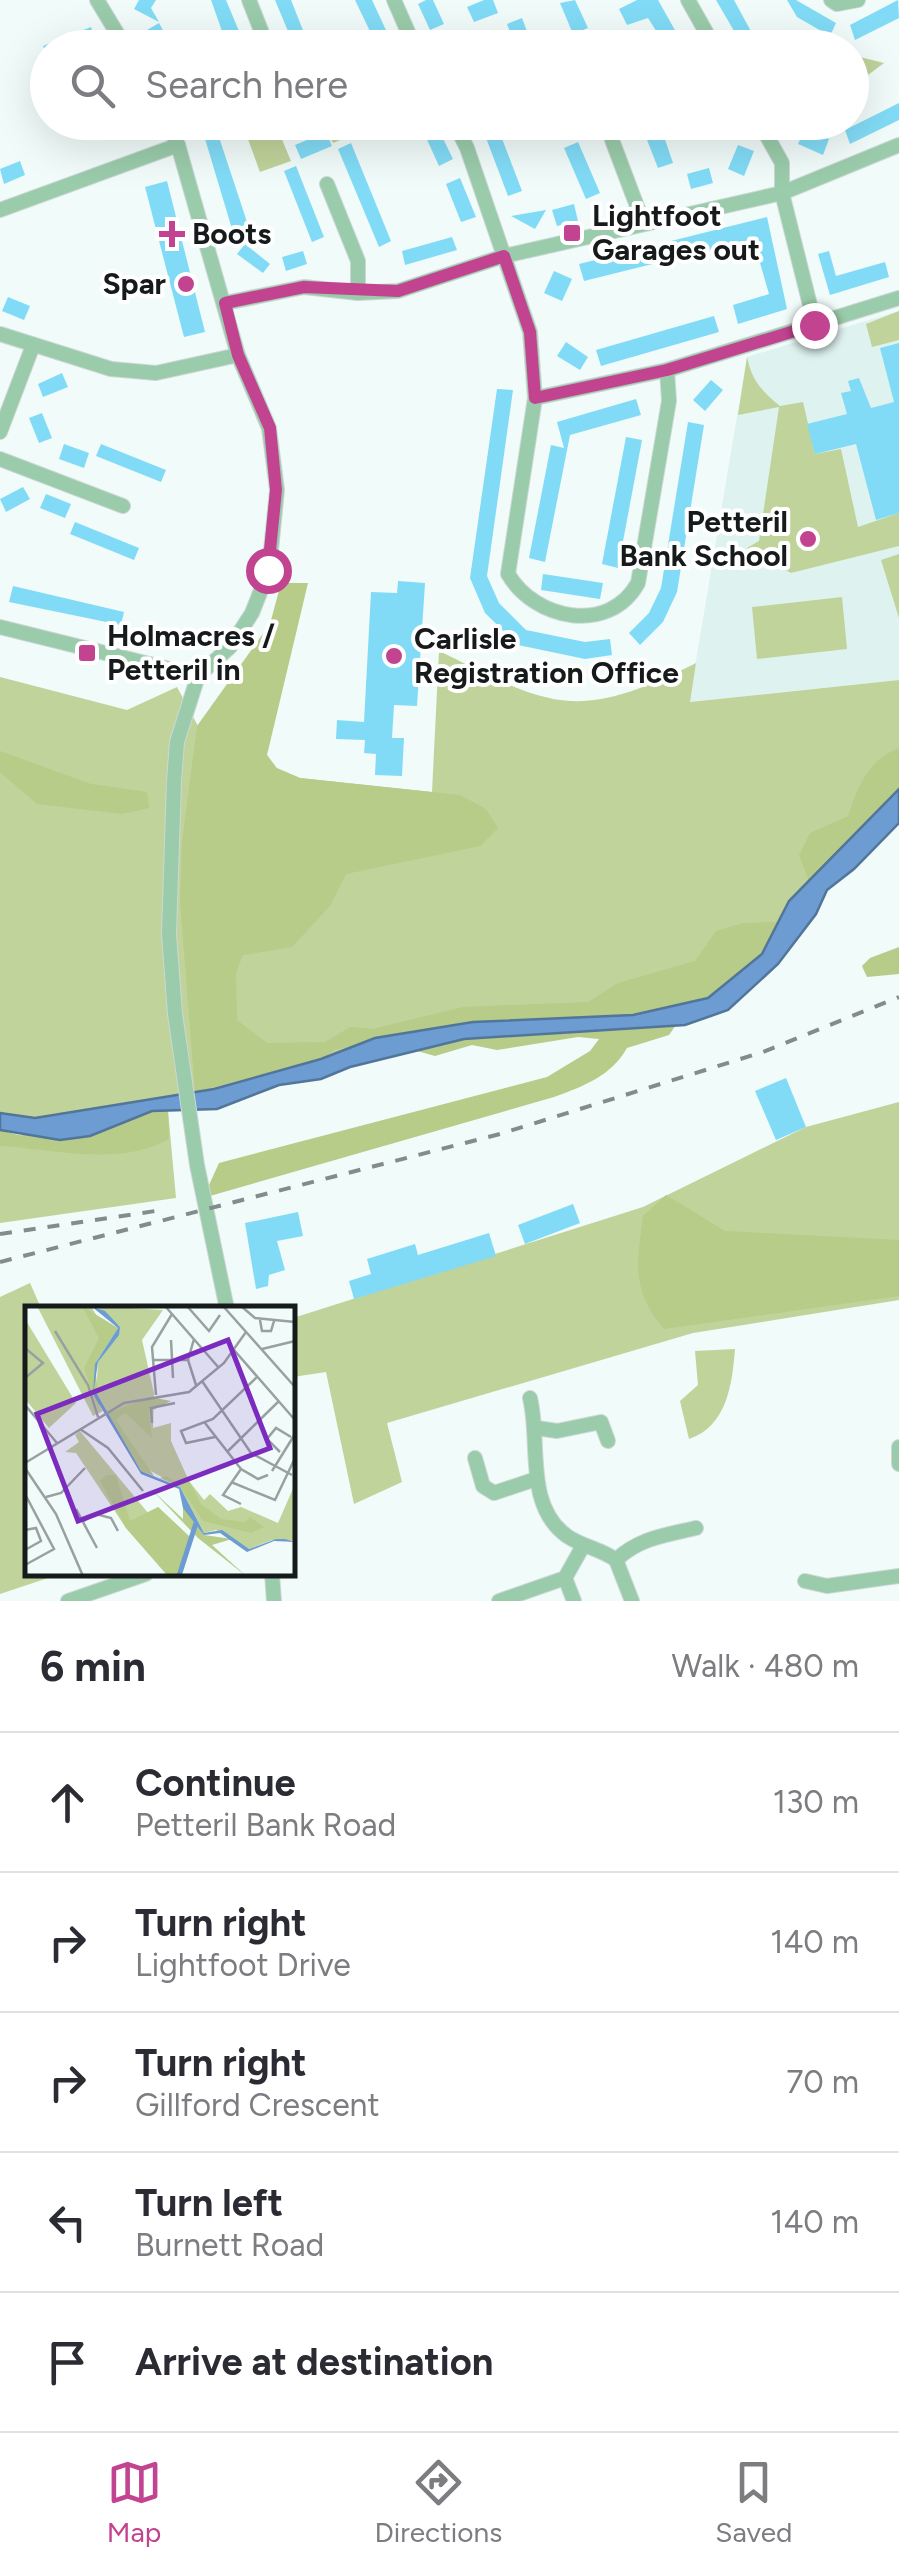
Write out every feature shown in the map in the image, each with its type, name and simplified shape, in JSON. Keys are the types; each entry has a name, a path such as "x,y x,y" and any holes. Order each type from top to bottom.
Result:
{"street":[{"path":"97,0 115,30"},
{"path":"249,0 261,30"},
{"path":"394,0 407,30"},
{"path":"688,0 705,30"},
{"path":"831,0 858,0"},
{"path":"176,140 238,355 270,428 276,490 268,570 252,614 230,647 198,676 178,742 169,863 174,998 197,1165 228,1306"},
{"path":"461,140 530,332 535,398 508,574 526,600 540,607 597,615 624,604 638,583 669,401 667,370"},
{"path":"612,140 644,222"},
{"path":"769,140 782,163 782,193 814,325"},
{"path":"0,210 178,145"},
{"path":"225,303 304,287 358,293 398,291 504,256 782,193 899,145"},
{"path":"327,184 358,261 358,293"},
{"path":"535,398 667,370 899,298"},
{"path":"0,334 32,348 110,369 156,373 238,355"},
{"path":"0,432 32,348"},
{"path":"0,459 123,506"},
{"path":"0,627 198,676"},
{"path":"530,1398 537,1428 536,1479 552,1523 582,1546 616,1560 632,1601"},
{"path":"537,1428 557,1430 601,1422 608,1441"},
{"path":"899,1447 899,1464"},
{"path":"475,1458 483,1486 494,1493 536,1479"},
{"path":"616,1560 630,1547 651,1538 696,1528"},
{"path":"499,1601 565,1578 582,1546"},
{"path":"68,1601 140,1576"},
{"path":"272,1576 274,1601"},
{"path":"805,1581 828,1586 899,1576"},
{"path":"565,1578 574,1601"}],"shaded area":[{"name":"Petteril Bank School","path":"899,311 899,680 689,702 747,357"}],"green space":[{"path":"869,59 884,63 869,74"},
{"path":"248,140 282,140 291,161 260,172"},
{"path":"899,311 899,340 872,347 866,324"},
{"path":"747,357 759,385 780,406 803,402 815,454 841,449 858,527 899,513 899,546 791,573 747,548 759,541 779,407 738,415"},
{"path":"899,554 899,618 881,560"},
{"path":"281,583 308,583 267,755 276,768 300,778 460,795 486,809 498,828 480,846 346,874 330,906 292,947 243,955 236,973 237,1020 267,1043 325,1042 350,1027 372,1029 463,1007 588,1002 618,983 695,961 716,931 743,923 779,922 762,954 708,998 633,1015 473,1022 335,1050 321,1059 195,1092 180,901 182,842 197,726 270,624"},
{"path":"842,597 847,649 757,659 752,607"},
{"path":"439,651 519,689 570,701 619,695 696,663 690,702 899,680 899,789 789,901 762,954 633,1015 473,1022 214,1089 35,1118 0,1113 0,677 127,710 177,687 198,726 267,755 277,768 300,778 432,792"},
{"path":"899,748 899,789 810,884 799,855 810,833 848,816 860,784 872,767"},
{"path":"0,751 91,784 147,792 149,808 122,814 37,804 0,772"},
{"path":"899,947 899,974 867,977 862,966 870,958"},
{"path":"676,1025 669,1035 627,1048 613,1066 576,1089 210,1196 209,1185 219,1163 547,1077 590,1051 599,1039 578,1037 497,1050 472,1045 435,1056 417,1051 464,1039"},
{"path":"899,1102 899,1300 693,1333 387,1423 402,1482 354,1504 326,1372 295,1377 295,1317 643,1207 806,1127"},
{"path":"152,1111 168,1111 169,1139 129,1152 86,1154 0,1146 0,1130 40,1138 78,1136"},
{"path":"168,1111 176,1198 0,1223 0,1130 17,1136"},
{"path":"666,1195 725,1231 899,1240 899,1296 664,1329 646,1302 638,1263 643,1216"},
{"path":"30,1283 40,1306 25,1306 25,1576 54,1576 0,1594 0,1297"},
{"path":"735,1349 725,1403 712,1425 689,1439 680,1401 698,1385 695,1351"}],"water":[{"path":"899,789 899,823 854,869 827,890 816,914 778,964 728,1010 685,1025 464,1039 350,1067 321,1079 279,1085 217,1109 152,1111 90,1136 60,1140 0,1130 0,1113 35,1118 214,1089 321,1059 375,1038 473,1022 633,1015 708,998 762,954 789,901"}],"building":[{"path":"139,0 156,0 151,8 159,22 134,9"},
{"path":"211,0 226,0 238,30 222,30"},
{"path":"275,0 291,0 303,30 288,30"},
{"path":"355,0 372,0 386,30 369,30"},
{"path":"433,0 444,24 430,30 418,4"},
{"path":"493,0 498,13 474,22 467,7"},
{"path":"575,0 588,28 571,30 560,3"},
{"path":"637,0 658,0 675,30 656,30 648,18 627,25 619,9"},
{"path":"716,0 734,0 750,30 734,30"},
{"path":"787,0 796,0 836,23 833,30 820,30 797,17"},
{"path":"898,0 899,18 869,33 852,30 850,25"},
{"path":"522,18 527,30 509,30 507,24"},
{"path":"899,103 899,120 869,135 869,118"},
{"path":"205,140 220,140 248,225 232,229"},
{"path":"307,140 329,140 332,146 301,159 295,145"},
{"path":"427,140 444,140 453,159 439,166"},
{"path":"487,140 503,140 522,191 508,196"},
{"path":"647,140 665,140 673,163 658,168"},
{"path":"800,140 829,140 823,155 798,144"},
{"path":"578,142 600,193 586,199 564,148"},
{"path":"351,143 391,241 379,247 338,149"},
{"path":"738,145 754,151 744,176 728,169"},
{"path":"20,161 25,175 4,184 0,169"},
{"path":"296,166 324,237 312,242 284,171"},
{"path":"709,168 713,183 691,189 687,174"},
{"path":"460,178 476,217 461,222 446,184"},
{"path":"167,181 205,332 184,337 145,187"},
{"path":"574,204 578,221 557,226 552,210"},
{"path":"546,210 535,229 511,216"},
{"path":"767,217 787,309 738,324 733,305 769,294 753,239 584,281 579,264"},
{"path":"452,237 457,250 405,265 402,251"},
{"path":"245,244 270,264 263,273 237,254"},
{"path":"303,251 307,264 286,271 282,257"},
{"path":"829,251 836,276 885,262 889,277 830,295 818,254"},
{"path":"554,271 572,279 562,301 544,293"},
{"path":"8,297 30,306 24,320 2,311"},
{"path":"714,316 719,332 601,366 596,350"},
{"path":"566,342 588,357 580,370 557,356"},
{"path":"899,343 899,513 876,520 856,444 815,454 807,424 847,414 841,393 851,391 848,381 859,378 871,408 894,402 880,348"},
{"path":"62,373 68,387 43,397 38,384"},
{"path":"711,380 723,390 705,411 693,400"},
{"path":"497,389 513,390 487,576 499,603 526,630 585,642 610,639 612,655 585,659 518,645 485,613 470,578"},
{"path":"636,399 641,415 570,435 545,562 529,558 551,445 564,448 557,422"},
{"path":"42,413 52,438 39,443 29,418"},
{"path":"688,422 704,425 677,592 663,622 640,645 629,633 649,613 661,588"},
{"path":"626,437 642,440 618,568 602,564"},
{"path":"64,444 89,453 84,468 59,459"},
{"path":"101,444 166,470 161,482 96,456"},
{"path":"23,487 30,499 6,512 0,499"},
{"path":"46,494 71,504 65,518 40,508"},
{"path":"75,522 139,548 134,560 70,534"},
{"path":"543,574 603,583 600,599 541,590"},
{"name":"Carlisle Registration Office","path":"398,581 425,583 417,706 394,705 392,738 404,738 402,776 375,775 376,754 364,753 365,740 336,739 337,720 364,722 371,592 397,593"},
{"path":"13,586 124,612 121,625 9,602"},
{"path":"786,1078 806,1127 776,1140 755,1091"},
{"path":"573,1204 580,1223 525,1244 518,1225"},
{"path":"298,1212 303,1236 277,1241 285,1270 269,1275 268,1286 256,1289 245,1223"},
{"path":"489,1233 496,1256 354,1299 349,1281 371,1274 367,1259 415,1244 418,1255"}],"railway":[{"path":"0,1262 500,1134 763,1052 899,997"},
{"path":"0,1234 162,1210"}],"place":[{"name":"Lightfoot Garages out","path":"572,233"},
{"name":"Boots","path":"172,234"},
{"name":"Spar","path":"186,284"},
{"name":"Petteril Bank School","path":"808,539"},
{"name":"Holmacres / Petteril in","path":"87,653"},
{"name":"Carlisle Registration Office","path":"394,656"}],"route":[{"path":"268,570 276,490 270,428 238,355 225,303 304,287 358,293 398,291 504,256 530,332 535,398 667,370 814,325"}]}
